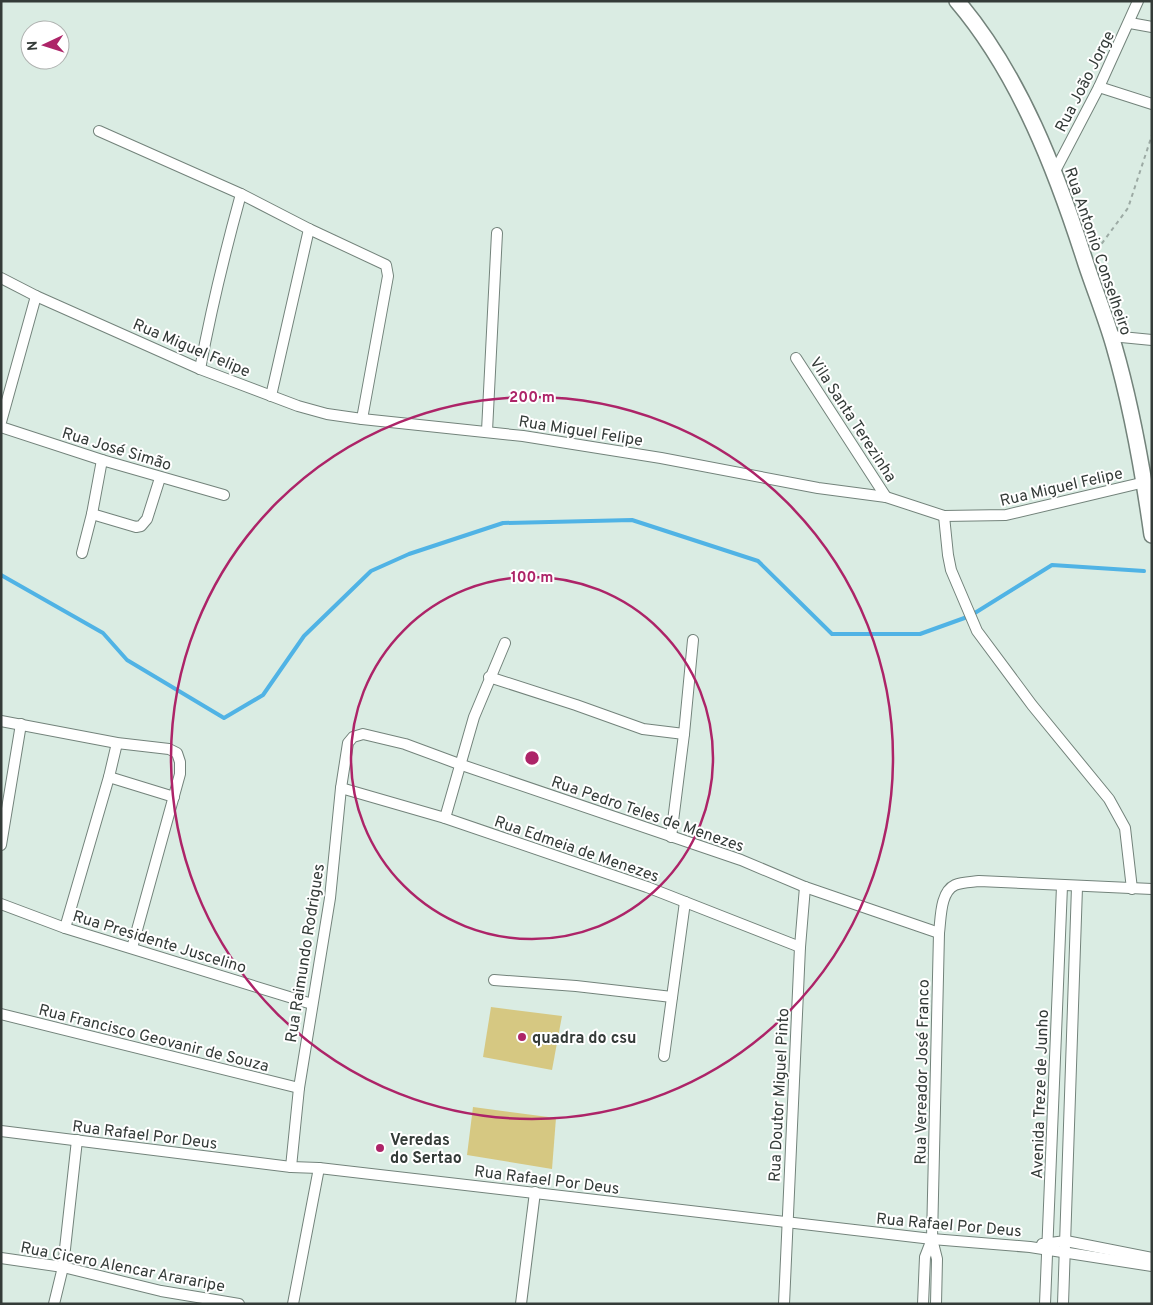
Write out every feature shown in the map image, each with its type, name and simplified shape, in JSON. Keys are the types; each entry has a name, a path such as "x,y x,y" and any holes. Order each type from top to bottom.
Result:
{"street":[{"name":"Rua Antonio Conselheiro","path":"957,1 989,45 1026,109 1054,173 1077,234 1111,336 1132,416 1145,482 1151,529"},
{"name":"Rua João Jorge","path":"1054,173 1099,88 1130,23 1138,1"},
{"path":"1130,23 1152,27"},
{"path":"1099,88 1152,104"},
{"path":"99,130 241,194 309,229 382,262 387,269 388,276 362,419"},
{"path":"200,369 218,280 241,194"},
{"path":"271,396 309,229"},
{"path":"487,431 497,233"},
{"name":"Rua Miguel Felipe","path":"1,278 36,296 200,369 271,396 327,414 487,431 661,458 818,488 886,497 944,516 1006,515 1145,482"},
{"path":"1,422 36,296"},
{"path":"1111,336 1152,340"},
{"name":"Vila Santa Terezinha","path":"796,358 886,497"},
{"name":"Rua José Simão","path":"1,427 160,478 224,495"},
{"path":"82,553 92,514 102,460"},
{"path":"92,514 136,527 141,526 146,519 160,478"},
{"path":"944,516 948,555 952,570 977,631 1032,705 1109,799 1119,815 1125,828 1132,889"},
{"path":"671,837 693,640"},
{"path":"445,818 474,717 505,643"},
{"path":"489,678 576,705 643,729 684,734"},
{"path":"1,722 21,724 117,743 169,749 177,752 180,762 180,774 132,948"},
{"path":"1,845 21,724"},
{"name":"Rua Pedro Teles de Menezes","path":"348,743 356,735 366,734 405,744 741,860 805,887 939,933"},
{"path":"65,928 117,743"},
{"name":"Rua Raimundo Rodrigues","path":"291,1167 299,1088 330,898 341,788 348,743"},
{"path":"109,777 174,797"},
{"name":"Rua Edmeia de Menezes","path":"341,788 445,818 647,887 800,946"},
{"name":"Rua Vereador José Franco","path":"936,1304 937,1259 932,1239 939,933 945,895 950,888 957,884 980,881 1077,887 1152,888"},
{"name":"Avenida Treze de Junho","path":"1045,1304 1062,886"},
{"name":"Rua Doutor Miguel Pinto","path":"784,1304 800,946 805,887"},
{"path":"1062,1304 1066,1241 1077,887"},
{"path":"664,1056 685,902"},
{"name":"Rua Presidente Juscelino","path":"1,904 65,928 312,1004"},
{"path":"494,980 576,986 672,997"},
{"name":"Rua Francisco Geovanir de Souza","path":"1,1014 299,1088"},
{"name":"Rua Rafael Por Deus","path":"1,1131 291,1167 319,1168 535,1192 932,1239 1048,1247 1065,1252 1152,1266"},
{"path":"54,1304 63,1267 77,1140"},
{"path":"293,1304 319,1168"},
{"path":"522,1304 535,1192"},
{"name":"Rua Vereador José Franco","path":"923,1304 925,1257 932,1239"},
{"name":"Rua Rafael Por Deus","path":"1048,1247 1066,1241 1152,1258"},
{"name":"Rua Cicero Alencar Arararipe","path":"1,1258 63,1267 161,1291 239,1304"}],"path":[{"path":"1086,264 1128,208 1152,135"}],"shaded area":[{"name":"quadra do csu","path":"491,1007 562,1016 552,1070 483,1057"},
{"path":"473,1107 556,1118 552,1169 467,1155"}],"waterway":[{"path":"1,575 103,633 127,660 224,718 263,695 304,636 371,571 409,554 503,523 632,520 758,561 832,634 920,634 970,616 1052,565 1144,571"}],"place":[{"name":"quadra do csu","path":"522,1037"},
{"name":"Veredas do Sertao","path":"380,1148"}]}
